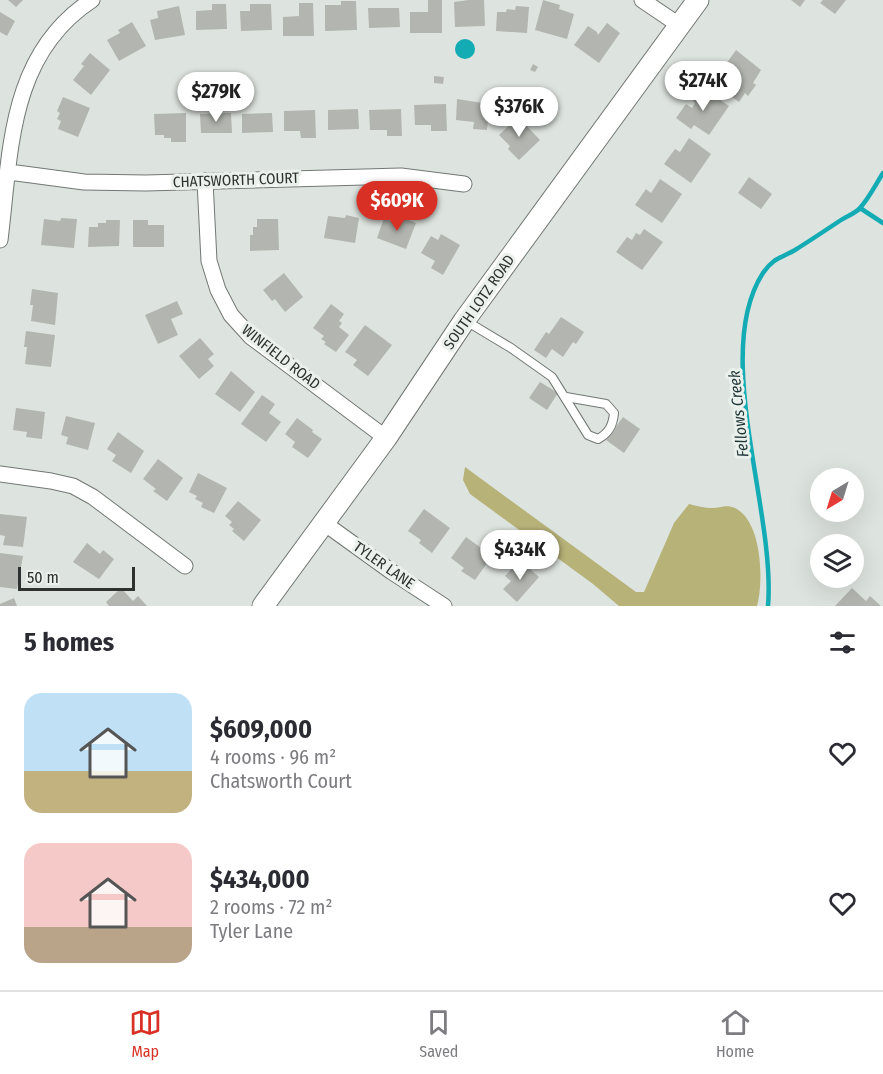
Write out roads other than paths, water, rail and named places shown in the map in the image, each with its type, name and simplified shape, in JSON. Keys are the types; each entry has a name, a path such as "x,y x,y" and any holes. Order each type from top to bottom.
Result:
{"street":[{"path":"0,240 20,99 27,79 47,42 78,10 92,0"},
{"path":"642,0 679,26"},
{"name":"SOUTH LOTZ ROAD","path":"263,606 386,438 464,321 698,0"},
{"name":"CHATSWORTH COURT","path":"9,172 84,182 146,183 401,176 464,184"},
{"name":"WINFIELD ROAD","path":"205,181 209,261 218,290 231,315 251,337 386,438"},
{"path":"0,474 73,486 93,497 186,566"},
{"name":"TYLER LANE","path":"324,523 444,606"}],"lane":[{"path":"464,321 511,348 552,377 588,435 598,440 606,435 614,422 614,412 606,404 566,397"}],"water":[{"path":"465,39 472,42 475,49 472,56 465,59 458,56 455,49 458,42"}],"waterway":[{"name":"Fellows Creek","path":"768,606 768,568 744,388 743,345 749,306 763,273 770,264 858,210 883,173"},
{"path":"860,208 883,223"}]}
